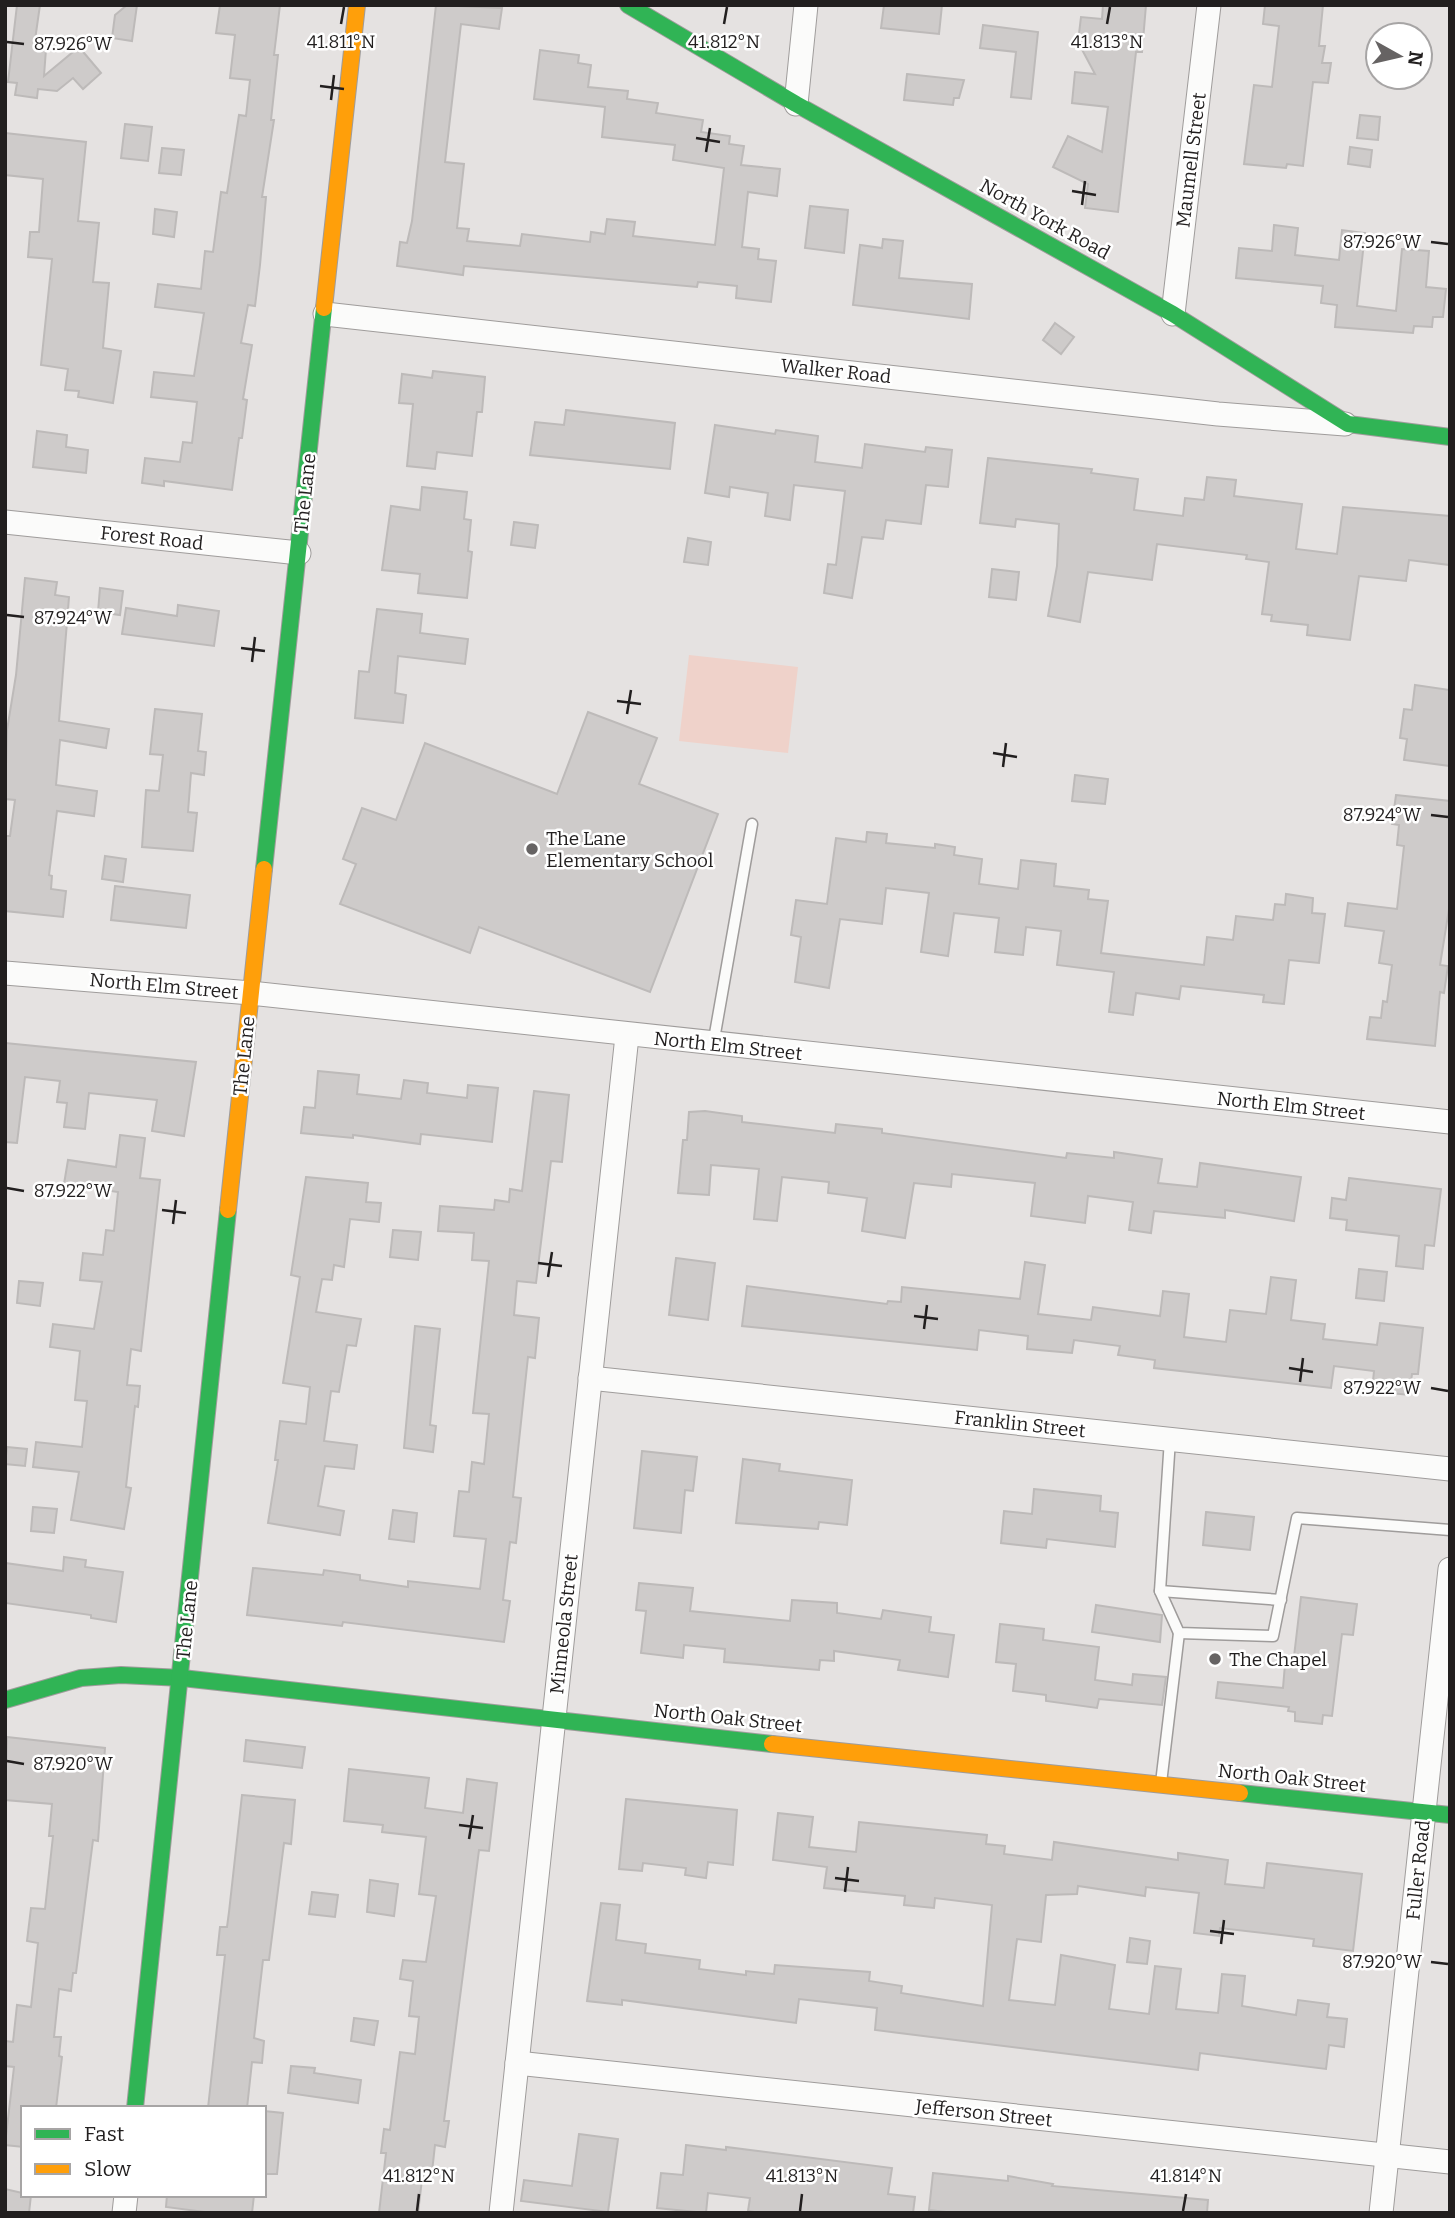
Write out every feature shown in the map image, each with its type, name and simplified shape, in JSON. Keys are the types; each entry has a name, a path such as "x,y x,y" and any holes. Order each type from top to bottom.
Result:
{"street":[{"name":"The Lane","path":"135,2106 357,5"},
{"name":"North York Road","path":"628,5 796,104 1173,314 1348,424 1450,437"},
{"path":"796,104 806,5"},
{"name":"Maumell Street","path":"1173,314 1209,5"},
{"name":"Walker Road","path":"325,314 1218,414 1348,424"},
{"name":"Forest Road","path":"5,522 299,553"},
{"name":"North Elm Street","path":"5,973 251,993 627,1036 1450,1122"},
{"name":"Minneola Street","path":"501,2213 627,1036"},
{"name":"Franklin Street","path":"590,1378 1450,1469"},
{"name":"Fuller Road","path":"1381,2213 1450,1569"},
{"name":"North Oak Street","path":"5,1700 81,1678 121,1675 181,1678 554,1721 1450,1815"},
{"name":"Jefferson Street","path":"517,2063 1450,2162"}],"lane":[{"path":"713,1045 752,824"},
{"path":"1161,1785 1179,1633 1160,1591 1170,1439"},
{"path":"1179,1633 1273,1636 1297,1518 1450,1530"},
{"path":"1160,1591 1281,1600"}],"shaded area":[{"path":"689,655 798,667 788,753 679,741"}],"building":[{"path":"17,5 40,5 34,47 46,49 44,76 79,47 101,73 83,89 73,78 57,91 38,89 37,98 15,95 17,83 8,82"},
{"path":"127,5 137,5 132,41 112,38 115,15"},
{"path":"220,5 280,5 274,55 278,55 271,120 274,120 262,197 266,197 260,265 255,306 248,305 241,343 252,345 243,399 247,400 232,490 164,481 164,486 142,483 145,458 180,462 183,442 192,443 197,402 151,397 154,372 194,376 204,313 155,307 158,284 201,289 205,251 213,252 221,192 227,193 239,115 246,116 250,80 230,78 235,35 216,33"},
{"path":"436,5 502,8 499,29 461,24 445,162 464,164 457,228 469,229 467,241 520,246 522,234 590,242 591,232 605,234 607,219 635,222 633,236 715,245 724,168 673,160 675,145 602,137 605,107 534,99 540,50 579,55 578,63 591,65 588,87 628,91 627,99 658,103 656,113 703,120 701,132 730,136 729,144 744,146 741,165 780,169 777,196 748,192 742,247 759,249 758,259 776,261 771,302 736,298 737,286 698,282 697,287 464,266 463,275 397,266 400,242 407,243 412,221"},
{"path":"884,5 942,5 939,34 881,28"},
{"path":"1103,5 1146,5 1142,52 1136,52 1118,212 1085,208 1088,184 1053,167 1068,136 1102,152 1108,107 1072,103 1075,72 1095,74 1078,42 1081,17 1102,19"},
{"path":"1265,5 1323,5 1319,46 1325,46 1322,63 1331,63 1328,83 1313,82 1303,166 1287,164 1286,168 1244,164 1254,85 1272,87 1279,26 1263,24"},
{"path":"983,25 1038,32 1031,99 1011,97 1016,52 980,48"},
{"path":"907,74 964,80 959,98 954,98 953,105 904,100"},
{"path":"1360,115 1380,117 1378,140 1357,138"},
{"path":"125,124 152,127 148,161 121,158"},
{"path":"5,133 86,142 78,221 99,223 93,282 109,283 103,348 121,351 113,403 78,397 79,391 65,390 68,369 41,365 52,259 28,257 30,232 39,232 43,179 5,175"},
{"path":"1350,147 1372,150 1370,167 1348,164"},
{"path":"162,148 184,150 181,175 159,173"},
{"path":"810,206 848,210 844,253 805,248"},
{"path":"155,209 177,212 174,237 153,234"},
{"path":"1274,225 1298,228 1295,255 1339,260 1342,230 1365,233 1357,306 1396,311 1402,249 1429,251 1426,287 1446,289 1443,317 1433,317 1432,327 1414,326 1413,333 1335,327 1337,305 1321,303 1323,286 1236,278 1239,248 1272,251"},
{"path":"883,239 903,241 899,278 972,284 969,319 853,305 860,245 882,248"},
{"path":"1055,323 1074,337 1061,354 1043,340"},
{"path":"433,371 485,377 482,412 477,412 472,456 437,452 435,469 407,466 413,404 399,403 402,374 432,378"},
{"path":"566,410 675,423 670,469 530,455 535,422 564,425"},
{"path":"715,425 775,434 776,430 818,436 815,462 862,468 865,444 925,452 926,447 952,450 948,487 926,485 921,524 886,520 883,539 862,537 852,598 824,593 828,564 836,565 845,491 794,485 790,520 765,516 768,493 730,487 729,497 705,493"},
{"path":"37,431 67,435 66,447 88,450 86,473 33,467"},
{"path":"988,458 1092,469 1091,473 1138,479 1134,510 1183,516 1185,498 1204,500 1207,477 1236,480 1234,496 1302,504 1296,549 1337,554 1343,507 1450,516 1450,565 1409,560 1406,581 1359,576 1350,640 1307,635 1308,625 1271,621 1272,615 1262,614 1269,562 1246,559 1247,555 1157,544 1152,580 1088,572 1080,622 1048,616 1057,566 1059,524 1016,519 1015,527 980,523"},
{"path":"422,487 467,492 464,519 471,520 468,551 472,552 467,598 418,593 420,574 382,570 391,506 420,510"},
{"path":"514,522 538,525 535,548 511,545"},
{"path":"688,538 711,542 708,565 684,562"},
{"path":"992,569 1019,572 1016,600 989,597"},
{"path":"25,578 57,582 55,595 69,597 59,721 109,729 106,748 60,740 56,785 97,791 94,816 57,811 49,875 52,876 51,889 66,891 63,917 5,911 5,836 10,836 15,800 5,799 7,730 16,675"},
{"path":"100,588 123,591 120,615 98,612"},
{"path":"178,605 219,611 214,646 122,634 126,608 177,616"},
{"path":"377,609 422,614 420,633 468,639 465,664 398,656 395,693 406,695 403,723 355,718 359,671 369,672"},
{"path":"1415,685 1450,690 1450,766 1404,760 1407,739 1400,738 1404,709 1412,710"},
{"path":"155,709 202,714 198,751 206,752 204,775 191,773 188,812 197,813 193,851 142,847 146,790 159,791 163,755 150,754"},
{"path":"588,712 657,738 639,784 718,814 650,992 479,927 470,953 340,904 356,864 343,859 362,808 396,820 425,743 557,794"},
{"path":"1075,775 1108,779 1105,804 1072,801"},
{"path":"1396,795 1450,801 1450,903 1440,965 1448,966 1444,993 1440,992 1435,1046 1367,1039 1370,1017 1381,1018 1383,1001 1387,1002 1392,965 1379,963 1384,931 1345,926 1348,903 1397,909 1404,846 1397,845 1399,825 1392,824"},
{"path":"867,832 887,834 886,843 935,848 935,844 955,847 954,855 982,859 979,884 1018,889 1021,860 1056,864 1054,886 1089,890 1088,899 1108,901 1101,953 1204,965 1207,937 1233,940 1236,916 1273,920 1275,904 1285,905 1286,894 1313,898 1312,913 1325,914 1319,963 1289,960 1284,1004 1263,1002 1264,995 1181,986 1179,999 1136,993 1133,1015 1109,1012 1114,972 1057,965 1061,931 1026,927 1023,955 995,952 999,918 954,913 948,956 921,952 929,893 886,888 882,924 840,919 829,988 795,982 801,937 791,935 796,900 827,904 836,838 866,842"},
{"path":"105,856 126,859 123,882 102,879"},
{"path":"115,886 190,895 186,928 111,920"},
{"path":"5,1043 196,1062 184,1136 152,1131 157,1100 89,1093 85,1129 64,1127 67,1103 57,1102 60,1081 25,1077 17,1143 5,1142"},
{"path":"318,1071 359,1075 357,1094 401,1099 404,1080 428,1083 427,1093 467,1098 468,1085 498,1088 492,1142 421,1134 420,1144 353,1135 353,1138 301,1133 304,1107 315,1108"},
{"path":"534,1091 569,1095 562,1162 551,1161 536,1283 517,1281 514,1315 539,1318 535,1358 528,1357 513,1497 521,1498 516,1543 510,1542 503,1600 510,1601 504,1642 343,1622 342,1626 247,1615 253,1568 323,1575 324,1570 360,1575 360,1580 408,1587 408,1581 480,1589 486,1539 454,1536 459,1491 469,1492 472,1462 484,1464 489,1414 473,1413 489,1261 472,1260 474,1233 438,1231 440,1206 494,1210 495,1200 509,1202 510,1189 522,1191"},
{"path":"705,1111 742,1116 742,1122 835,1133 836,1124 882,1129 882,1133 1066,1158 1067,1153 1114,1158 1114,1152 1162,1159 1158,1183 1197,1187 1200,1163 1301,1177 1294,1221 1225,1210 1225,1218 1154,1211 1151,1233 1129,1230 1133,1202 1088,1196 1085,1223 1031,1216 1035,1183 952,1174 951,1187 914,1183 905,1238 862,1231 867,1198 828,1193 829,1182 782,1177 777,1221 754,1219 759,1169 711,1165 709,1195 678,1193 683,1140 687,1140 689,1112"},
{"path":"120,1135 145,1138 140,1178 160,1180 141,1351 131,1349 127,1385 140,1386 138,1407 135,1406 126,1487 131,1488 124,1529 71,1520 79,1472 33,1467 36,1442 82,1447 87,1401 75,1400 80,1351 50,1347 53,1324 94,1329 102,1282 80,1280 83,1253 103,1255 106,1230 114,1231 118,1192 64,1184 68,1160 116,1167"},
{"path":"306,1177 368,1183 366,1202 381,1203 379,1222 350,1219 344,1267 334,1265 332,1280 322,1279 316,1312 361,1319 356,1346 347,1345 339,1392 331,1391 324,1441 357,1445 354,1469 325,1466 318,1506 344,1511 340,1535 268,1523 278,1460 275,1460 280,1421 306,1424 310,1387 283,1383 300,1277 291,1275"},
{"path":"1349,1178 1441,1189 1434,1246 1425,1245 1423,1269 1396,1266 1399,1236 1346,1230 1347,1220 1330,1218 1332,1198 1346,1200"},
{"path":"393,1230 421,1232 418,1260 390,1257"},
{"path":"676,1258 715,1263 708,1320 669,1315"},
{"path":"1025,1262 1045,1265 1038,1314 1091,1320 1093,1307 1160,1316 1163,1291 1189,1294 1184,1337 1226,1342 1230,1310 1266,1314 1271,1277 1296,1280 1291,1320 1325,1324 1323,1339 1377,1345 1380,1323 1423,1328 1418,1374 1412,1374 1409,1395 1372,1391 1374,1371 1334,1366 1331,1388 1154,1368 1155,1360 1118,1355 1120,1346 1074,1340 1072,1353 1027,1349 1028,1336 979,1330 977,1350 742,1326 747,1286 887,1304 888,1301 901,1302 902,1287 1020,1299"},
{"path":"1359,1269 1387,1272 1384,1301 1356,1298"},
{"path":"19,1281 43,1283 40,1306 17,1303"},
{"path":"415,1326 440,1329 430,1425 436,1426 433,1452 404,1448"},
{"path":"7,1447 27,1449 25,1466 5,1464"},
{"path":"642,1451 697,1457 693,1491 685,1490 681,1533 634,1528"},
{"path":"743,1459 780,1464 779,1471 852,1480 847,1525 819,1522 818,1529 736,1523"},
{"path":"1034,1489 1101,1496 1100,1511 1118,1513 1115,1547 1047,1539 1046,1548 1001,1543 1004,1511 1032,1514"},
{"path":"33,1507 57,1509 54,1533 31,1531"},
{"path":"393,1510 417,1513 414,1542 389,1539"},
{"path":"1206,1512 1254,1517 1250,1550 1203,1545"},
{"path":"64,1557 86,1560 85,1567 123,1572 116,1622 91,1618 91,1615 5,1603 5,1563 63,1571"},
{"path":"639,1583 693,1588 690,1611 790,1621 792,1600 837,1603 837,1613 881,1619 883,1610 931,1617 929,1632 954,1635 948,1677 898,1670 900,1660 834,1651 834,1661 820,1660 819,1670 724,1662 725,1649 684,1645 683,1658 641,1653 646,1611 636,1610"},
{"name":"The Chapel","path":"1301,1597 1357,1604 1353,1635 1342,1634 1332,1716 1323,1715 1322,1724 1295,1721 1295,1712 1288,1711 1289,1707 1216,1698 1218,1682 1283,1688 1285,1664 1293,1665"},
{"path":"1096,1605 1162,1615 1160,1642 1092,1632"},
{"path":"1000,1624 1044,1629 1043,1640 1099,1647 1095,1680 1132,1685 1133,1674 1166,1677 1162,1705 1099,1699 1097,1708 1046,1701 1046,1695 1013,1691 1016,1664 996,1662"},
{"path":"7,1737 105,1748 98,1841 93,1840 76,1973 73,1973 71,1991 59,1989 54,2037 61,2037 59,2056 62,2057 56,2106 21,2106 21,2147 5,2145 14,2067 5,2066 5,2041 13,2042 17,2005 31,2007 38,1943 27,1941 31,1908 45,1909 53,1836 49,1836 52,1804 5,1800"},
{"path":"246,1740 305,1747 302,1768 244,1761"},
{"path":"349,1769 429,1778 425,1808 463,1813 467,1779 497,1783 489,1851 479,1850 444,2121 449,2121 445,2147 435,2145 432,2172 423,2171 418,2213 379,2213 386,2153 381,2153 384,2129 390,2130 400,2052 415,2054 419,2017 409,2016 413,1981 400,1979 403,1960 426,1962 436,1896 419,1894 426,1837 382,1832 383,1825 344,1821"},
{"path":"242,1795 295,1800 291,1844 284,1843 269,1960 263,1960 254,2038 264,2041 262,2063 252,2062 247,2106 208,2106 225,1955 217,1955 220,1927 227,1927"},
{"path":"626,1799 737,1810 733,1865 708,1862 706,1878 685,1875 686,1868 643,1863 642,1871 619,1869"},
{"path":"778,1813 813,1817 809,1847 856,1852 859,1822 987,1835 986,1844 1005,1846 1004,1854 1052,1860 1054,1842 1178,1860 1178,1853 1228,1860 1225,1884 1264,1888 1267,1863 1362,1874 1353,1951 1313,1946 1314,1939 1220,1928 1219,1936 1194,1933 1199,1893 1146,1887 1145,1896 1078,1886 1077,1894 1046,1895 1041,1942 1017,1939 1009,2000 1055,2005 1061,1955 1115,1965 1109,2009 1149,2014 1155,1966 1181,1969 1176,2009 1218,2013 1222,1974 1245,1976 1242,2006 1296,2015 1298,2000 1329,2004 1327,2017 1347,2019 1344,2047 1329,2045 1326,2069 1200,2053 1198,2070 875,2030 877,2008 799,1999 796,2023 622,2000 622,2005 587,2001 601,1903 620,1905 616,1940 646,1944 645,1953 700,1960 699,1969 746,1975 746,1971 774,1974 775,1965 870,1972 869,1981 902,1986 901,1993 983,2006 992,1905 935,1898 934,1908 904,1905 905,1896 824,1888 827,1867 773,1860"},
{"path":"370,1880 398,1884 394,1916 367,1912"},
{"path":"312,1892 338,1895 335,1917 309,1914"},
{"path":"1130,1938 1150,1941 1147,1964 1127,1962"},
{"path":"354,2018 378,2021 374,2045 351,2041"},
{"path":"291,2066 315,2068 314,2073 361,2080 358,2103 288,2093"},
{"path":"266,2111 283,2113 277,2174 266,2174"},
{"path":"579,2134 618,2139 608,2212 521,2201 524,2180 572,2186"},
{"path":"686,2145 726,2150 726,2147 892,2168 888,2194 915,2197 913,2213 761,2213 748,2211 750,2198 708,2193 706,2213 657,2208 661,2173 683,2175"},
{"path":"933,2173 1008,2181 1008,2176 1053,2184 1052,2186 1208,2200 1207,2213 955,2213 929,2210"},
{"path":"5,2189 21,2193 21,2197 31,2197 29,2213 5,2213"},
{"path":"167,2197 254,2197 252,2213 212,2213 166,2207"}],"traffic: fast":[{"path":"628,5 796,104 1173,314 1348,424 1450,437"},
{"path":"264,869 324,308"},
{"path":"135,2106 228,1210"},
{"path":"5,1700 81,1678 121,1675 182,1678 772,1744"},
{"path":"1240,1793 1450,1815"}],"traffic: slow":[{"path":"324,308 357,5"},
{"path":"228,1210 264,869"},
{"path":"772,1744 1240,1793"}],"place":[{"name":"The Lane Elementary School","path":"532,849"},
{"name":"The Chapel","path":"1215,1659"}]}
